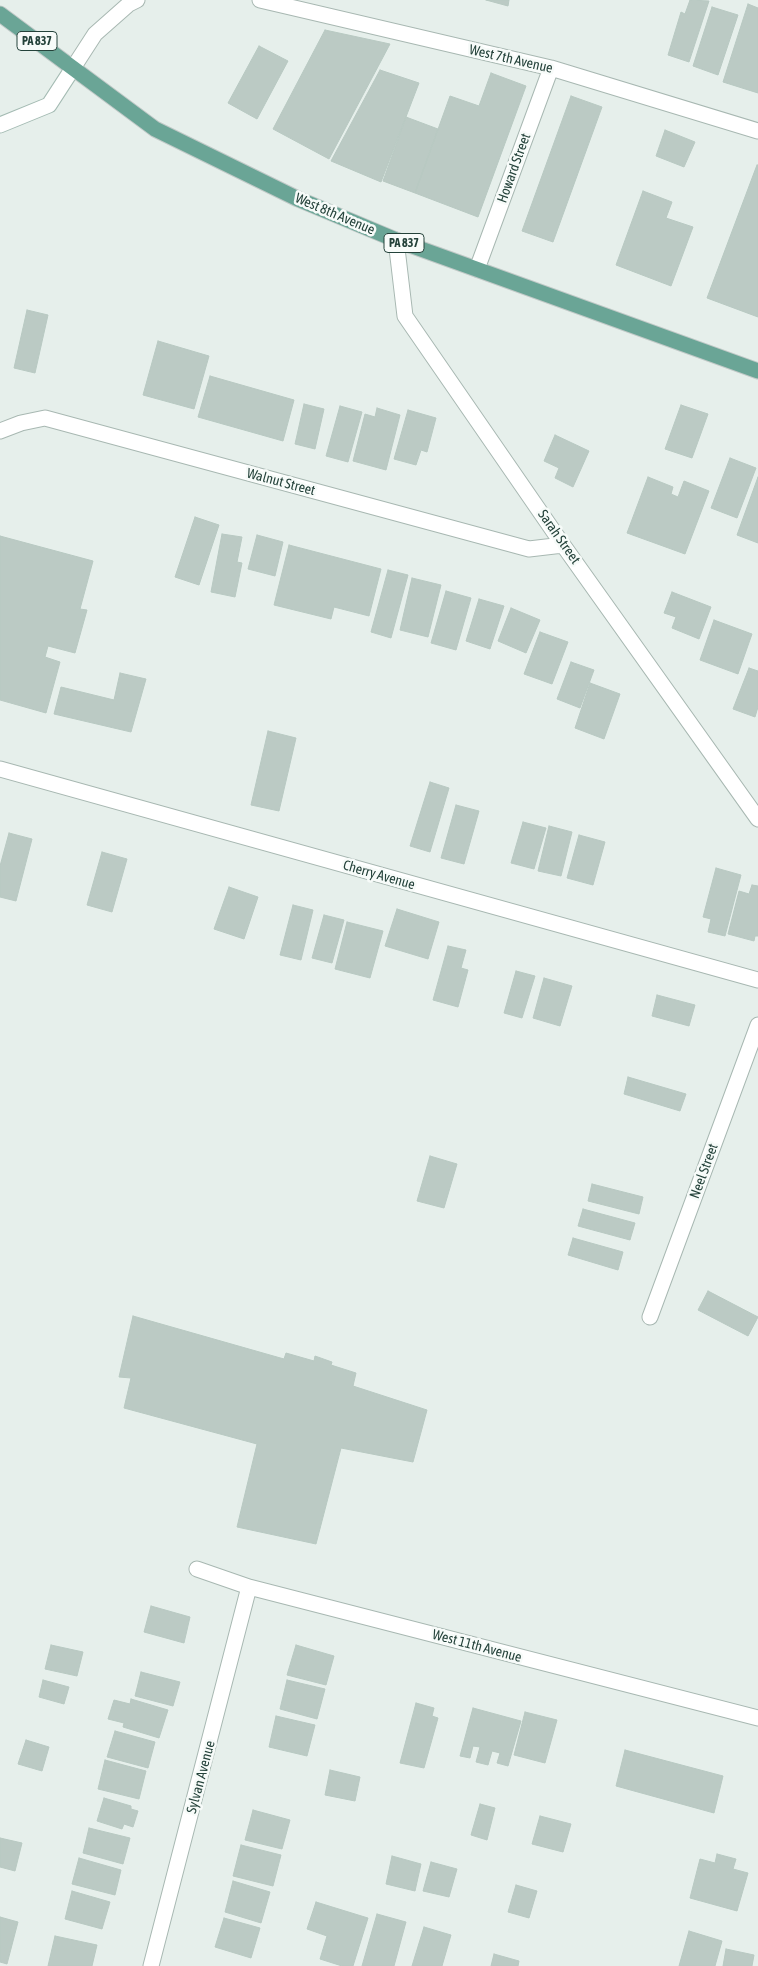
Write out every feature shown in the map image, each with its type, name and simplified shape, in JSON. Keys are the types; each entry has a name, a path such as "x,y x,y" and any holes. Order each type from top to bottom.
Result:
{"main road":[{"name":"PA 837","path":"0,14 73,68"},
{"name":"West 8th Avenue","path":"73,68 156,129 298,199 396,240 758,371"}],"street":[{"path":"0,125 49,105 95,34 129,4 137,0"},
{"name":"West 7th Avenue","path":"260,0 551,68 758,131"},
{"name":"Howard Street","path":"477,269 551,68"},
{"name":"Sarah Street","path":"396,240 405,316 563,545 755,813"},
{"name":"Walnut Street","path":"0,431 21,423 45,418 529,549 563,545"},
{"name":"Cherry Avenue","path":"0,769 758,980"},
{"name":"Neel Street","path":"650,1317 758,1025"},
{"name":"West 11th Avenue","path":"197,1569 249,1587 758,1718"},
{"name":"Sylvan Avenue","path":"157,1965 249,1587"}],"building":[{"path":"486,0 509,0 508,6"},
{"path":"690,0 709,1 689,62 668,55 681,12 685,14"},
{"path":"748,4 758,8 758,93 723,82"},
{"path":"712,7 738,15 718,75 693,66"},
{"path":"325,30 390,44 329,159 273,129"},
{"path":"259,46 288,61 257,119 228,103"},
{"path":"380,70 419,83 381,182 331,161"},
{"path":"491,73 526,86 478,217 415,193 450,96 479,106"},
{"path":"571,96 602,107 553,242 522,231"},
{"path":"406,117 438,129 415,193 383,181"},
{"path":"665,130 695,142 684,167 656,156"},
{"path":"758,165 758,317 707,298"},
{"path":"643,191 672,202 666,218 693,227 671,286 616,265"},
{"path":"27,310 48,315 35,373 14,368"},
{"path":"158,341 209,356 194,409 143,395"},
{"path":"210,376 294,400 283,441 198,417"},
{"path":"304,404 324,409 315,449 295,444"},
{"path":"681,405 708,414 692,458 665,449"},
{"path":"340,406 362,412 348,462 326,456"},
{"path":"377,408 400,415 386,470 353,461 365,414 375,417"},
{"path":"408,410 436,418 427,452 421,450 416,465 394,459"},
{"path":"555,435 589,451 573,487 555,478 559,468 544,461"},
{"path":"730,458 756,468 737,518 711,508"},
{"path":"648,477 673,487 671,494 678,497 684,481 709,491 685,554 627,533"},
{"path":"758,477 758,543 737,535"},
{"path":"195,517 219,525 199,585 175,577"},
{"path":"222,534 242,537 237,562 242,563 235,597 211,592"},
{"path":"257,535 283,542 275,576 248,569"},
{"path":"0,536 93,561 80,609 87,610 75,653 48,646 45,657 60,662 46,713 0,700"},
{"path":"289,545 381,569 369,616 334,607 331,619 274,605"},
{"path":"388,570 408,575 391,638 371,632"},
{"path":"412,578 441,585 428,637 400,630"},
{"path":"446,591 471,598 456,650 431,643"},
{"path":"672,592 711,607 699,639 672,628 676,617 664,613"},
{"path":"479,599 504,606 490,649 466,641"},
{"path":"511,608 540,620 526,653 498,641"},
{"path":"714,620 752,634 738,674 700,660"},
{"path":"540,632 568,642 552,684 524,674"},
{"path":"571,662 594,670 580,708 557,699"},
{"path":"749,668 758,671 758,707 755,717 733,709"},
{"path":"120,673 146,679 131,732 54,714 61,687 114,700"},
{"path":"590,683 620,694 604,739 575,728"},
{"path":"268,731 296,738 279,811 251,805"},
{"path":"430,782 449,788 430,852 410,846"},
{"path":"456,805 479,811 464,864 441,858"},
{"path":"523,822 546,828 534,869 511,863"},
{"path":"549,826 572,832 561,876 538,871"},
{"path":"9,833 32,839 16,901 0,897 0,866"},
{"path":"579,835 605,842 593,885 567,878"},
{"path":"102,852 127,859 112,912 87,905"},
{"path":"716,868 741,875 725,936 708,932 711,919 703,917"},
{"path":"752,885 758,886 758,936 755,936 754,941 728,934 739,891 749,894"},
{"path":"229,887 258,897 244,939 214,929"},
{"path":"293,905 313,910 301,960 280,955"},
{"path":"397,909 439,922 428,959 385,946"},
{"path":"324,915 344,920 332,963 312,958"},
{"path":"347,922 383,931 370,978 335,969"},
{"path":"448,946 466,950 461,968 468,970 458,1007 433,1000"},
{"path":"516,971 535,976 522,1018 504,1013"},
{"path":"544,978 572,986 560,1026 533,1018"},
{"path":"657,995 695,1005 689,1026 652,1016"},
{"path":"628,1077 686,1094 680,1111 624,1094"},
{"path":"430,1156 457,1164 444,1208 417,1201"},
{"path":"592,1184 643,1197 639,1214 588,1201"},
{"path":"583,1209 635,1223 630,1240 578,1226"},
{"path":"573,1238 623,1252 618,1270 568,1255"},
{"path":"708,1291 758,1317 748,1336 698,1310"},
{"path":"133,1316 284,1359 286,1353 314,1361 315,1356 332,1362 331,1365 356,1373 353,1386 427,1410 413,1462 341,1448 316,1544 237,1527 257,1444 124,1408 131,1378 119,1377"},
{"path":"151,1606 190,1617 184,1643 144,1632"},
{"path":"51,1645 83,1652 77,1676 45,1669"},
{"path":"296,1645 334,1656 326,1685 287,1675"},
{"path":"141,1672 180,1682 173,1706 135,1696"},
{"path":"43,1680 69,1687 64,1704 39,1697"},
{"path":"287,1680 325,1689 317,1719 280,1709"},
{"path":"131,1699 168,1710 159,1738 123,1727 124,1723 108,1719 114,1700 130,1704"},
{"path":"416,1703 434,1708 432,1716 438,1718 424,1768 400,1763"},
{"path":"473,1708 521,1721 508,1766 497,1763 500,1753 492,1751 488,1765 476,1762 480,1747 473,1746 470,1758 460,1756"},
{"path":"525,1712 557,1720 545,1763 514,1755"},
{"path":"276,1716 315,1725 307,1756 269,1747"},
{"path":"115,1731 155,1742 148,1768 107,1757"},
{"path":"26,1740 49,1747 42,1771 18,1764"},
{"path":"625,1750 723,1776 714,1813 616,1786"},
{"path":"105,1760 146,1771 139,1799 98,1789"},
{"path":"330,1770 360,1777 355,1801 325,1795"},
{"path":"104,1798 131,1806 131,1809 138,1811 133,1827 124,1824 122,1829 97,1821"},
{"path":"480,1804 495,1808 487,1840 471,1835"},
{"path":"253,1810 290,1820 282,1849 245,1840"},
{"path":"540,1816 571,1824 563,1852 532,1844"},
{"path":"89,1828 130,1838 123,1864 83,1853"},
{"path":"0,1838 22,1843 15,1871 0,1867"},
{"path":"241,1845 281,1855 273,1886 233,1876"},
{"path":"717,1854 736,1859 733,1869 748,1873 737,1911 690,1898 700,1859 715,1863"},
{"path":"392,1856 421,1864 415,1891 386,1884"},
{"path":"79,1858 121,1870 115,1895 72,1884"},
{"path":"431,1862 457,1869 449,1897 423,1891"},
{"path":"233,1881 270,1892 261,1923 225,1912"},
{"path":"516,1885 537,1891 529,1918 508,1912"},
{"path":"72,1891 110,1902 102,1929 65,1919"},
{"path":"316,1902 368,1918 353,1966 342,1966 320,1959 327,1936 307,1929"},
{"path":"377,1914 406,1922 394,1966 362,1966"},
{"path":"0,1917 18,1922 7,1964 0,1962"},
{"path":"224,1918 260,1928 251,1958 215,1947"},
{"path":"424,1927 451,1935 442,1966 412,1966"},
{"path":"689,1931 722,1941 715,1966 679,1966"},
{"path":"55,1936 97,1945 92,1966 48,1966"},
{"path":"726,1949 754,1955 752,1966 723,1966"},
{"path":"494,1954 519,1961 518,1966 491,1966"}]}
